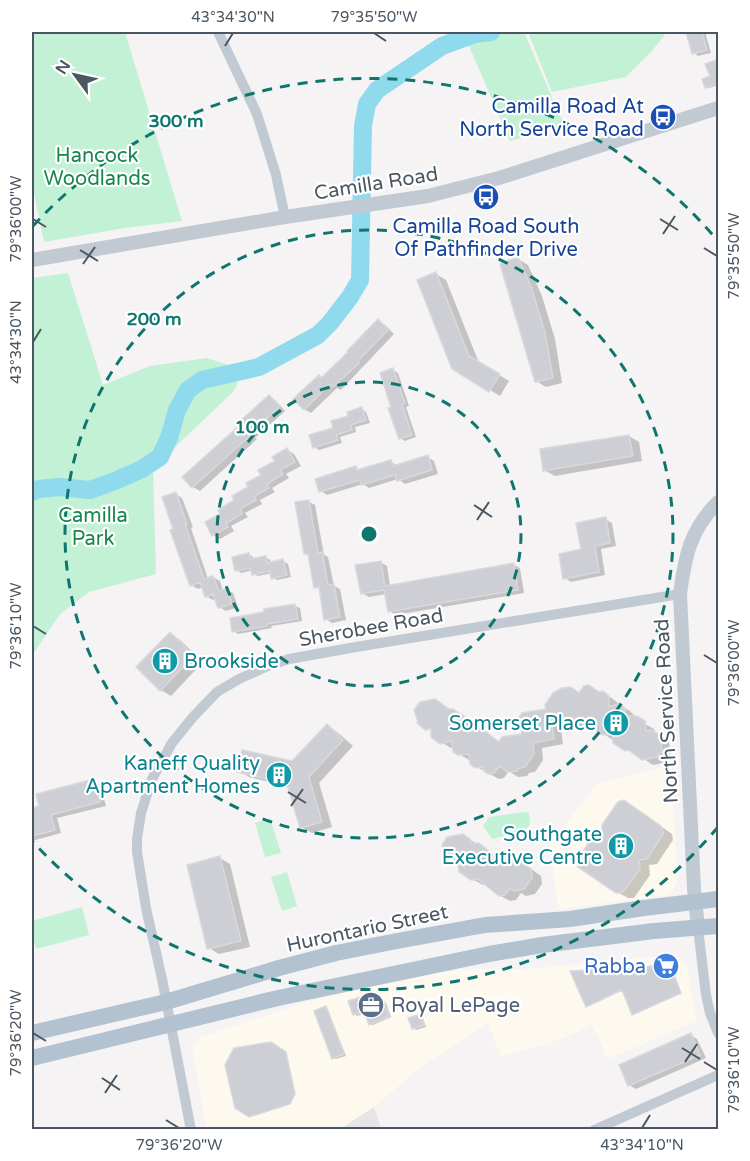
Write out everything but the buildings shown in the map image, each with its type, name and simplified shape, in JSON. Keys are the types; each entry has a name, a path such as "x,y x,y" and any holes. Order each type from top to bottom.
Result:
{"main road":[{"name":"Hurontario Street","path":"32,1034 166,1002 336,953 485,925 570,919 718,899"},
{"path":"32,1058 278,998 489,954 621,935 718,926"}],"street":[{"path":"218,32 258,114 285,217"},
{"name":"Camilla Road","path":"32,260 285,217 428,196 499,178 718,108"},
{"name":"North Service Road","path":"698,928 680,594 687,554 696,530 718,502"},
{"name":"Sherobee Road","path":"191,1130 146,908 137,839 145,798 152,779 172,743 193,717 218,692 251,673 289,659 356,646 680,594"},
{"path":"698,928 706,995 718,1033"},
{"path":"594,1130 718,1075"}],"shaded area":[{"path":"672,765 677,883 669,895 558,909 550,846 596,784"},
{"path":"677,955 686,964 697,1021 608,1059 592,1025 562,1039 501,1057 488,1023 423,1065 374,1107 341,1129 207,1129 192,1048 198,1038 310,1001 393,981 463,969 528,969"},
{"path":"374,1107 381,1129 341,1129 349,1123"}],"green space":[{"name":"Hancock Woodlands","path":"32,32 125,32 182,221 44,242 32,184"},
{"path":"463,32 524,32 564,125 510,141"},
{"path":"528,32 667,32 626,77 552,92"},
{"name":"Camilla Park","path":"68,273 103,385 150,366 207,358 243,370 234,391 153,468 156,574 89,592 60,614 32,656 32,278"},
{"path":"529,813 530,824 524,832 492,839 483,826 489,817"},
{"path":"270,818 281,853 265,857 255,823"},
{"path":"287,872 297,906 282,911 271,877"},
{"path":"82,907 89,935 36,949 32,921"}],"waterway":[{"path":"32,492 59,487 90,490 142,469 160,457 169,438 177,410 188,390 202,380 259,367 318,335 330,323 360,280 363,126 367,104 377,90 442,46 475,34 491,32"}],"place":[{"name":"Camilla Road At North Service Road","path":"663,117"},
{"name":"Camilla Road South Of Pathfinder Drive","path":"486,197"},
{"name":"Brookside","path":"165,661"},
{"name":"Somerset Place","path":"616,723"},
{"name":"Kaneff Quality Apartment Homes","path":"279,775"},
{"name":"Southgate Executive Centre","path":"621,846"},
{"name":"Rabba","path":"666,966"},
{"name":"Royal LePage","path":"371,1005"}]}
